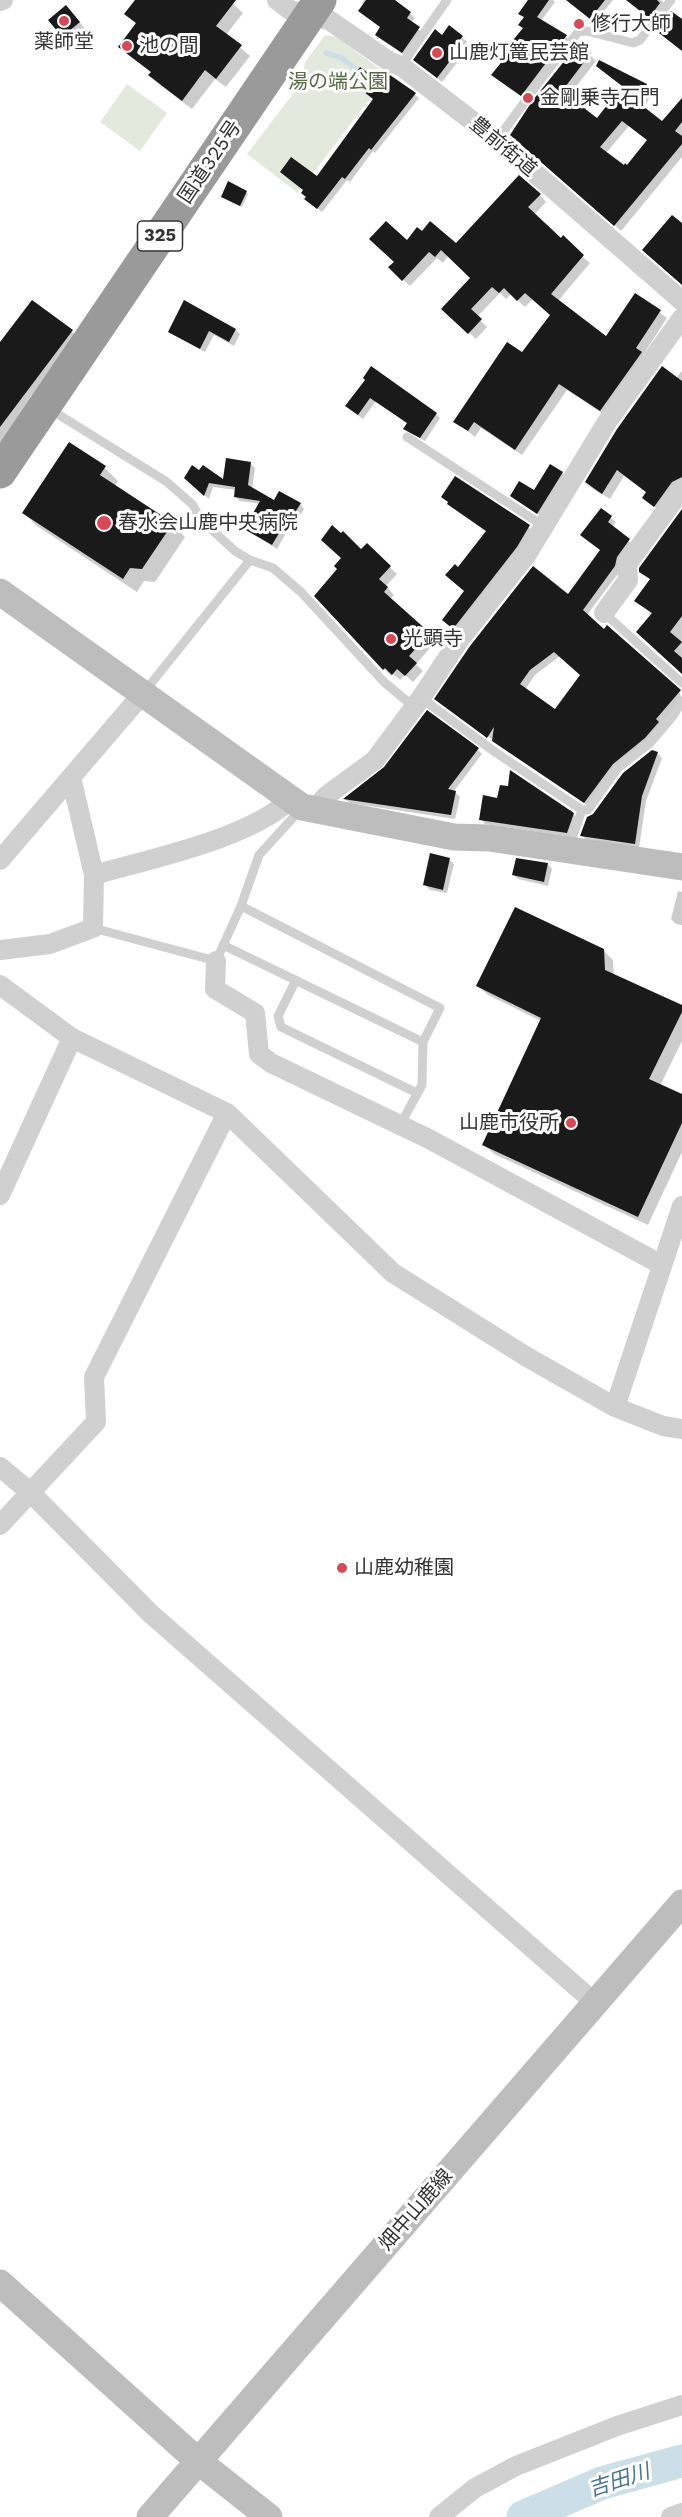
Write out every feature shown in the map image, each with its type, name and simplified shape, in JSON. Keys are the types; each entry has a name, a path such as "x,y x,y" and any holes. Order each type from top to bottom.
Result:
{"highway":[{"name":"国道325号","path":"0,472 315,8"}],"street":[{"name":"豊前街道","path":"277,0 290,10 315,8 390,62 401,66 497,140 682,302"},
{"path":"302,806 326,796 375,760 418,703 460,639 528,554 607,422 682,318"},
{"path":"604,613 628,580 627,564 682,489"},
{"path":"0,592 302,806"},
{"path":"0,860 144,692"},
{"path":"0,950 50,944 93,928 94,875 71,777"},
{"path":"94,875 229,835 281,808 302,806 454,837 489,838 682,867"},
{"path":"219,953 215,989 255,1013 259,1054 271,1063 400,1125 662,1265"},
{"path":"0,985 72,1038 227,1113 393,1273 527,1357 615,1407 663,1426 682,1430"},
{"path":"0,1195 72,1038"},
{"path":"0,1525 96,1422 94,1377 227,1113"},
{"path":"615,1407 682,1206"},
{"path":"0,1467 30,1492 152,1614 595,2003"},
{"name":"畑中山鹿線","path":"150,2517 682,1903"},
{"path":"0,2283 198,2461 270,2517"},
{"path":"439,2517 475,2488 516,2466 617,2426 682,2405"},
{"path":"671,2517 682,2513"}],"lane":[{"path":"401,66 447,0"},
{"path":"497,140 578,32 587,31 633,43 640,40 671,0"},
{"path":"45,406 167,482 193,506 200,519 235,551 250,560 273,568 302,592 384,682 582,810 588,810 618,768 650,743 674,716 682,701"},
{"path":"407,437 544,527"},
{"path":"144,692 250,560"},
{"path":"604,613 682,683"},
{"path":"219,953 241,906 259,855 302,806"},
{"path":"568,850 582,810"},
{"path":"241,906 440,1008 423,1042 422,1085 400,1125"},
{"path":"93,928 219,953 296,980 423,1042"},
{"path":"296,980 278,1016 281,1027 417,1093"}],"green space":[{"name":"湯の端公園","path":"325,35 337,37 388,75 298,193 247,154 302,82 305,62"},
{"path":"127,84 167,113 140,151 100,122"}],"building":[{"path":"135,0 236,0 216,26 242,45 216,79 205,70 182,101 148,75 151,72 118,47 136,23 124,14"},
{"path":"366,0 395,0 411,12 407,18 420,27 402,53 375,35 380,27 358,11"},
{"path":"528,0 549,0 537,17 567,35 521,96 491,75 508,54 504,51 523,28 518,25 524,17 518,14"},
{"path":"566,0 605,0 590,19"},
{"path":"626,0 657,0 660,3 649,18"},
{"name":"薬師堂","path":"66,5 80,22 62,37 48,20"},
{"path":"671,11 682,19 682,51 659,33 662,29 659,26"},
{"name":"山鹿灯篭民芸館","path":"449,25 463,36 455,46 459,49 437,78 413,60 435,29 442,35"},
{"path":"578,44 591,53 562,91 597,118 622,86 596,66 599,60 647,84 639,103 662,121 682,98 682,122 675,131 682,136 682,144 614,226 510,135 533,100","holes":["622,121 647,140 627,165 600,147"]},
{"path":"360,67 383,84 390,75 416,93 371,150 369,148 345,179 342,177 317,209 304,199 306,197 301,193 303,190 280,172 291,157 317,176 373,99 350,81"},
{"path":"519,175 541,194 528,207 561,238 563,235 584,255 551,294 606,336 635,293 661,310 636,348 642,352 600,411 559,384 515,450 474,422 468,431 453,422 507,342 522,352 550,315 525,293 517,301 504,288 499,293 492,287 471,309 482,319 468,334 441,309 470,278 441,250 435,257 429,252 402,281 388,267 394,262 369,239 386,221 407,240 417,227 422,231 430,221 456,243"},
{"path":"228,181 247,191 240,206 221,197"},
{"path":"672,215 682,223 682,285 642,250"},
{"path":"32,300 73,330 0,427 0,342"},
{"path":"184,300 236,329 229,342 209,331 200,349 168,332"},
{"path":"371,366 437,413 420,438 403,429 407,423 370,398 358,415 345,406 365,380 363,378"},
{"path":"662,366 682,381 682,477 672,482 654,507 642,498 646,492 617,470 602,494 585,482 617,429"},
{"path":"69,442 106,466 100,475 173,523 142,569 130,568 123,579 22,513"},
{"path":"226,458 251,462 248,485 274,500 279,491 301,503 292,517 289,516 272,545 244,529 260,501 234,497 235,487 209,483 204,496 184,478 192,465 199,470 203,465 223,479"},
{"path":"550,464 563,472 537,514 510,496 519,481 534,490"},
{"path":"455,476 530,525 517,547 453,629 442,620 464,591 445,575 455,564 458,567 486,531 447,504 448,502 441,497"},
{"path":"601,508 612,516 608,522 630,539 617,557 615,566 583,610 604,629 607,625 681,690 656,719 659,722 645,738 613,764 584,803 492,741 494,727 487,738 434,699 470,646 533,566 568,594 600,550 580,535","holes":["554,652 580,675 555,709 520,684 530,670"]},
{"path":"682,509 682,616 670,632 682,642 674,651 682,658 682,674 636,632 652,613 634,601 650,579 639,572 639,568"},
{"path":"332,525 341,533 343,531 361,549 367,543 391,566 379,579 388,587 384,592 430,633 409,656 417,663 405,676 397,669 392,675 385,668 383,670 314,596 337,569 334,566 341,558 321,540"},
{"path":"427,710 479,748 448,789 456,791 451,815 343,799 384,767"},
{"path":"652,750 658,752 642,796 635,844 580,836 587,817 593,814 623,773"},
{"path":"510,770 574,813 567,833 479,820 483,795 497,798 500,785 508,786"},
{"path":"430,853 450,858 443,890 423,885"},
{"path":"516,858 548,863 544,882 512,875"},
{"path":"515,907 604,949 605,970 682,1005 682,1012 649,1079 682,1094 682,1123 638,1217 482,1145 541,1018 476,986"}],"waterway":[{"path":"326,53 342,58 362,74"},
{"name":"吉田川","path":"523,2517 602,2483 682,2461"}],"place":[{"name":"薬師堂","path":"64,21"},
{"name":"修行大師","path":"579,24"},
{"name":"池の間","path":"127,46"},
{"name":"山鹿灯篭民芸館","path":"437,53"},
{"name":"金剛乗寺石門","path":"528,98"},
{"name":"春水会山鹿中央病院","path":"104,523"},
{"name":"光顕寺","path":"391,639"},
{"name":"山鹿市役所","path":"571,1123"},
{"name":"山鹿幼稚園","path":"342,1568"}]}
